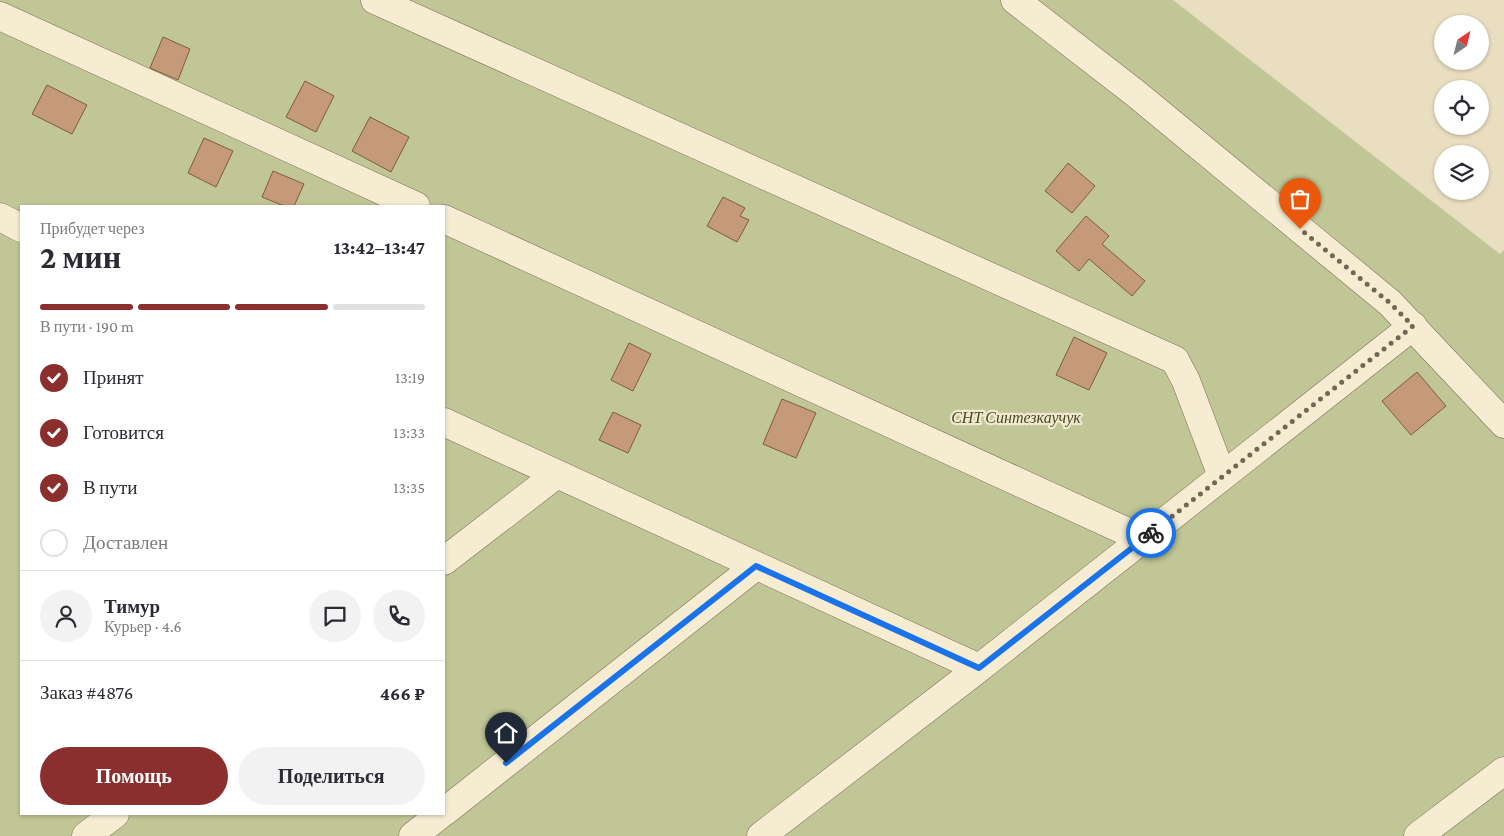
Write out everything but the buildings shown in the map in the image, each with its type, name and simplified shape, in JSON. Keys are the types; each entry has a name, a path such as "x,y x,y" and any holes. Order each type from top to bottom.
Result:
{"street":[{"path":"375,0 1175,360 1186,381 1222,476"},
{"path":"1015,0 1142,99 1390,303 1504,424"},
{"path":"0,16 414,205"},
{"path":"0,217 20,227"},
{"path":"445,219 1143,539"},
{"path":"761,836 979,668 1413,326"},
{"path":"445,422 979,668"},
{"path":"445,560 557,474"},
{"path":"445,811 756,566"},
{"path":"1418,836 1500,782"},
{"path":"86,836 114,815"},
{"path":"413,836 440,815"}],"green space":[{"name":"СНТ Синтезкаучук","path":"0,0 1173,0 1500,254 1504,250 1504,836 0,836"}],"way so far":[{"path":"1151,533 1413,326 1390,303 1300,229"}],"route":[{"path":"506,763 756,566 979,668 1151,533"}]}
